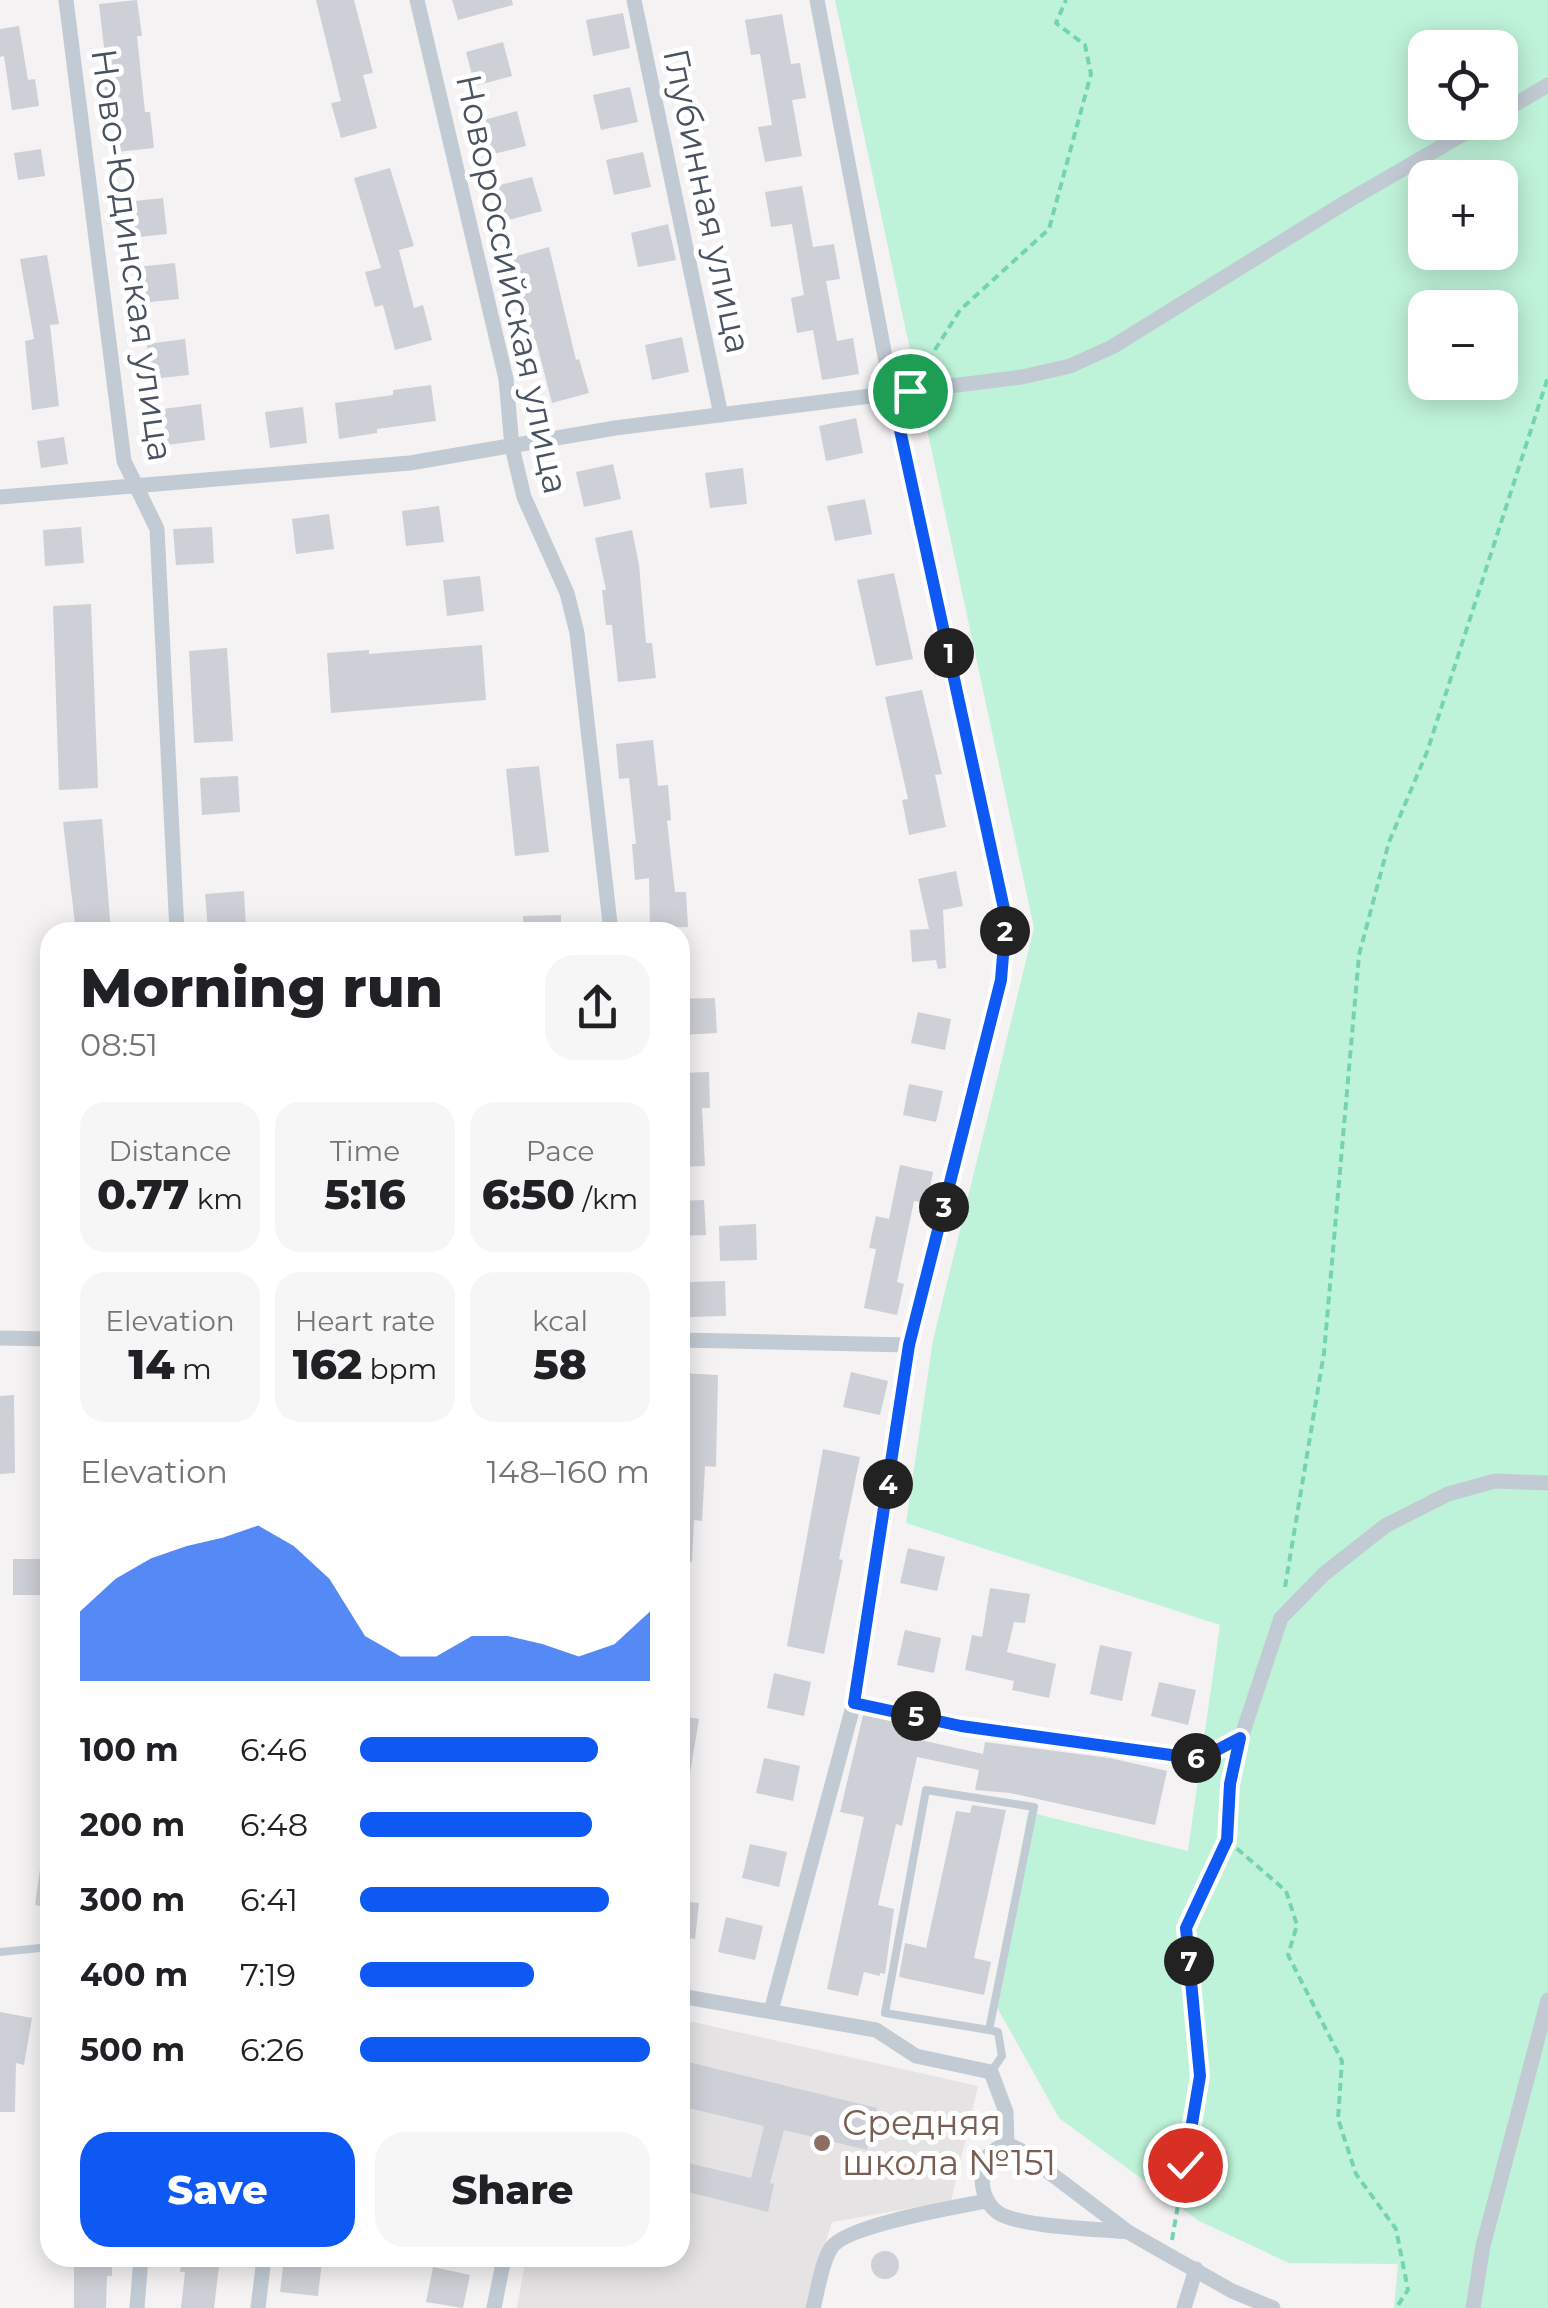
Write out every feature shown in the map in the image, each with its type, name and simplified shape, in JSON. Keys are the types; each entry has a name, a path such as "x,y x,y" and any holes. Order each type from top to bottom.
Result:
{"street":[{"name":"Ново-Юдинская улица","path":"66,0 124,461 157,529 177,922"},
{"name":"Новороссийская улица","path":"417,0 506,378 512,447 524,497 566,592 577,633 610,922"},
{"name":"Глубинная улица","path":"634,0 721,415"},
{"path":"771,2010 854,1703 909,1345 1001,980 1006,918 901,392 817,0"},
{"path":"1518,102 1548,85"},
{"path":"0,497 410,463 615,428 1022,377 1070,366 1112,347 1453,140"},
{"path":"0,1338 40,1339"},
{"path":"690,1340 909,1345"},
{"path":"961,1726 1200,1759 1240,1738 1281,1618 1324,1574 1386,1526 1448,1494 1495,1481 1548,1484"},
{"path":"690,1998 876,2030 916,2056 991,2072 1006,2112 1007,2144"},
{"path":"1473,2308 1482,2246 1548,2000"},
{"path":"1128,2232 1018,2220 999,2214 987,2201 982,2164 991,2150 1007,2144 1020,2150 1128,2232 1232,2291 1273,2308"},
{"path":"813,2308 832,2246 844,2238 873,2226 987,2201"},
{"path":"138,2308 140,2267"},
{"path":"258,2308 263,2267"},
{"path":"494,2308 502,2267"},
{"path":"1184,2308 1196,2268"}],"lane":[{"path":"989,2030 1034,1807 926,1790 885,2012 998,2032 1002,2056 991,2072"},
{"path":"0,1952 40,1948"}],"path":[{"path":"901,392 960,310 1048,229 1091,74 1086,45 1056,23 1066,0"},
{"path":"1281,1618 1324,1353 1359,955 1389,842 1427,752 1548,377"},
{"path":"854,1703 961,1726"},
{"path":"1170,2255 1200,2076 1186,1928 1227,1840 1230,1784 1240,1738"},
{"path":"1227,1840 1286,1892 1298,1925 1288,1955 1342,2061 1338,2119 1356,2174 1396,2229 1408,2290 1396,2308"}],"shaded area":[{"name":"Средняя школа №151","path":"690,2021 978,2086 951,2201 832,2222 805,2308 517,2308 524,2267 690,2267"}],"green space":[{"path":"835,0 1548,0 1548,2308 1394,2308 1398,2264 1289,2263 1199,2221 1059,2118 994,2002 1028,1812 1188,1851 1220,1625 906,1523 933,1340 1034,928"}],"building":[{"path":"137,0 145,112 150,112 154,148 116,152 109,92 105,92 99,4"},
{"path":"316,0 354,0 373,73 363,75 377,128 341,138 331,103 341,101"},
{"path":"452,0 512,0 513,5 458,20"},
{"path":"623,13 630,48 593,56 586,20"},
{"path":"782,14 791,64 800,63 806,98 792,100 802,156 765,162 758,127 772,125 760,54 751,55 745,20"},
{"path":"19,26 28,80 35,79 39,106 12,110 4,56 0,57 0,29"},
{"path":"503,42 512,76 475,86 466,52"},
{"path":"630,87 638,122 601,130 593,95"},
{"path":"517,111 526,146 489,155 480,121"},
{"path":"41,149 45,176 18,180 14,153"},
{"path":"643,152 651,187 614,195 606,160"},
{"path":"390,168 414,246 399,250 414,308 423,305 432,340 395,350 383,305 375,307 365,272 381,268 354,178"},
{"path":"532,177 542,211 505,221 496,186"},
{"path":"802,186 813,247 834,244 840,279 826,281 837,341 853,338 859,374 822,380 813,330 797,333 791,298 804,295 792,224 771,227 765,192"},
{"path":"163,198 167,234 129,238 125,202"},
{"path":"668,224 676,260 638,267 631,233"},
{"path":"549,247 576,360 579,359 589,393 552,403 513,257"},
{"path":"47,255 59,324 50,325 59,406 32,410 25,341 34,339 20,259"},
{"path":"175,263 179,299 141,303 137,267"},
{"path":"682,337 689,372 652,380 645,345"},
{"path":"185,339 189,375 151,379 147,344"},
{"path":"431,385 436,421 339,439 335,403"},
{"path":"201,404 205,440 167,445 163,409"},
{"path":"303,407 307,443 270,448 265,412"},
{"path":"856,418 863,453 826,461 819,426"},
{"path":"64,437 68,464 41,468 37,441"},
{"path":"613,464 621,499 584,507 576,472"},
{"path":"743,468 747,504 710,508 705,473"},
{"path":"865,499 872,534 835,541 827,506"},
{"path":"439,506 444,542 406,546 402,511"},
{"path":"329,514 334,549 296,554 292,519"},
{"path":"81,527 84,563 45,566 43,530"},
{"path":"212,527 214,563 176,565 173,529"},
{"path":"632,530 646,643 652,643 656,678 618,682 612,625 606,625 602,590 606,590 595,538"},
{"path":"894,573 913,659 876,666 857,580"},
{"path":"480,576 484,611 447,616 443,580"},
{"path":"91,604 98,788 59,790 53,606"},
{"path":"482,645 486,700 331,713 327,653 369,650 369,654"},
{"path":"227,648 233,741 194,743 189,651"},
{"path":"922,690 942,774 935,775 946,827 909,835 902,800 908,799 885,697"},
{"path":"653,740 658,786 668,785 671,820 667,821 675,892 686,892 688,922 650,922 649,878 635,880 632,844 636,844 629,778 619,779 616,744"},
{"path":"539,766 549,852 515,856 506,769"},
{"path":"238,776 240,812 202,815 200,778"},
{"path":"102,819 110,922 75,922 63,822"},
{"path":"956,871 963,906 943,910 946,968 938,969 936,960 912,962 910,930 929,929 918,879"},
{"path":"244,891 246,922 207,922 205,894"},
{"path":"561,915 561,922 523,922 523,916"},
{"path":"715,998 717,1033 690,1034 690,999"},
{"path":"918,1012 951,1019 945,1050 911,1043"},
{"path":"709,1072 710,1108 702,1108 705,1166 690,1167 690,1073"},
{"path":"909,1084 943,1091 936,1122 903,1115"},
{"path":"900,1165 933,1172 927,1203 914,1201 897,1282 904,1284 897,1315 864,1308 876,1249 869,1248 876,1216 889,1219"},
{"path":"704,1200 706,1235 690,1236 690,1201"},
{"path":"756,1224 757,1260 720,1261 719,1226"},
{"path":"725,1281 726,1316 690,1317 690,1282"},
{"path":"851,1372 888,1381 880,1415 843,1407"},
{"path":"690,1374 718,1375 716,1467 705,1466 702,1521 694,1520 692,1562"},
{"path":"14,1395 15,1473 0,1474 0,1396"},
{"path":"823,1449 860,1457 824,1654 787,1646"},
{"path":"908,1548 945,1557 937,1591 900,1583"},
{"path":"13,1559 40,1559 40,1595 13,1595"},
{"path":"990,1588 1030,1594 1025,1623 1014,1622 1007,1652 1056,1664 1049,1698 1012,1690 1014,1681 965,1670 972,1635 982,1637"},
{"path":"905,1630 941,1638 934,1673 897,1665"},
{"path":"1100,1645 1132,1652 1122,1701 1090,1694"},
{"path":"774,1673 811,1682 804,1716 767,1708"},
{"path":"1159,1682 1196,1690 1188,1725 1151,1716"},
{"path":"864,1711 925,1725 921,1740 983,1754 985,1742 1110,1758 1167,1771 1155,1825 1010,1793 975,1790 979,1770 917,1757 902,1826 896,1824 878,1905 894,1909 885,1974 864,1972 858,1996 827,1989 864,1817 840,1812"},
{"path":"690,1718 699,1719 690,1773"},
{"path":"764,1758 800,1766 793,1801 756,1793"},
{"path":"972,1805 1006,1810 974,1958 991,1962 984,1995 899,1977 905,1943 926,1948 956,1811 970,1813"},
{"path":"750,1844 787,1852 779,1887 742,1878"},
{"path":"40,1869 40,1906 35,1905"},
{"path":"690,1902 699,1903 695,1939 690,1938"},
{"path":"726,1917 763,1926 755,1960 718,1952"},
{"path":"0,2012 32,2018 24,2065 16,2063 15,2112 0,2112"},
{"path":"690,2062 877,2108 867,2150 784,2130 770,2183 774,2184 768,2212 690,2192 690,2163 751,2178 764,2126 690,2108"},
{"path":"885,2251 895,2255 899,2265 895,2275 885,2279 875,2275 871,2265 875,2255"},
{"path":"74,2267 112,2267 112,2276 107,2276 106,2308 74,2308"},
{"path":"181,2267 219,2267 214,2308 181,2308 185,2272 180,2272"},
{"path":"283,2267 321,2267 318,2296 280,2292"},
{"path":"433,2267 470,2275 463,2308 426,2302"}],"place":[{"name":"Средняя школа №151","path":"822,2143"}],"route":[{"path":"910,391 892,393 1006,918 1001,980 909,1345 854,1703 961,1726 1200,1759 1240,1738 1230,1784 1227,1840 1186,1928 1200,2076 1185,2165"}]}
